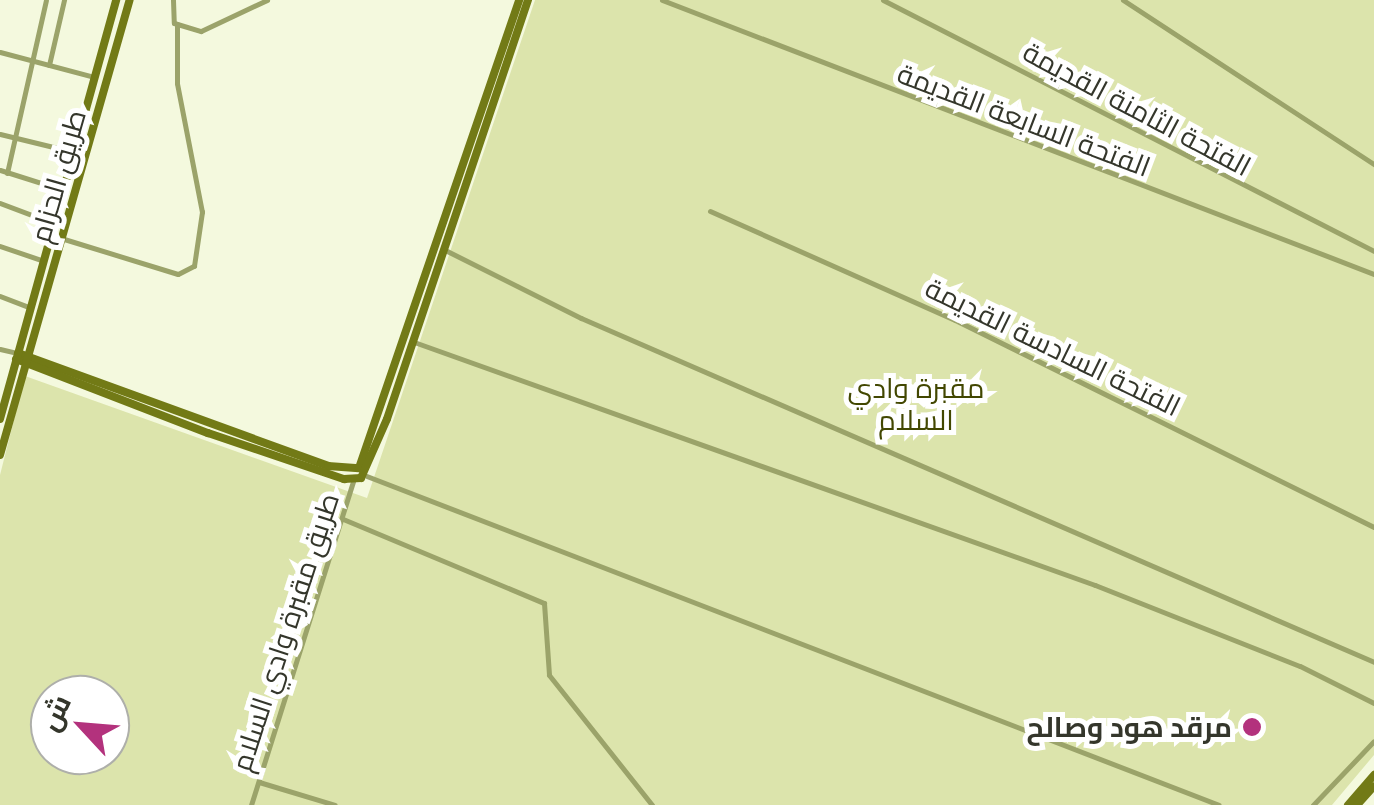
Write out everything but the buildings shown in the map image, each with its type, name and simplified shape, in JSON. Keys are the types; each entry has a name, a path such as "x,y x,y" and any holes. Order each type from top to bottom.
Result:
{"street":[{"path":"46,0 4,171 64,190"},
{"path":"49,65 64,0"},
{"name":"طريق الحزام","path":"0,419 116,0"},
{"name":"طريق الحزام","path":"0,455 130,0"},
{"path":"64,239 178,274 194,266 202,212 176,84 177,24 171,16 174,0"},
{"path":"177,24 211,30 267,0"},
{"path":"436,263 445,250 519,0"},
{"path":"492,93 528,0"},
{"name":"الفتحة السابعة القديمة","path":"662,0 1374,274"},
{"name":"الفتحة الثامنة القديمة","path":"882,0 1374,251"},
{"path":"1123,0 1374,164"},
{"path":"0,52 94,77"},
{"path":"90,93 97,99 105,94"},
{"path":"357,474 436,263 487,111"},
{"path":"84,114 93,112 97,120"},
{"path":"0,134 74,152"},
{"path":"0,203 54,223"},
{"name":"الفتحة السادسة القديمة","path":"710,212 955,320 1374,527"},
{"path":"0,246 44,261"},
{"path":"445,250 582,318 1374,662"},
{"path":"357,474 414,342 428,284"},
{"path":"0,296 30,308"},
{"path":"35,338 44,363"},
{"path":"414,342 1094,585 1300,666 1374,702"},
{"path":"2,350 198,424 357,474 1219,805"},
{"path":"27,360 44,363 198,424"},
{"name":"طريق مقبرة وادي السلام","path":"251,805 357,474"},
{"path":"343,519 544,604 549,675 652,805"},
{"path":"1313,805 1374,740"},
{"path":"1348,805 1374,776"},
{"path":"258,782 335,805"},
{"path":"1357,805 1374,786"}],"green space":[{"name":"مقبرة وادي السلام","path":"535,0 1374,0 1374,755 1332,805 0,805 0,475 25,376 367,498"}],"place":[{"name":"مرقد هود وصالح","path":"1252,727"}]}
